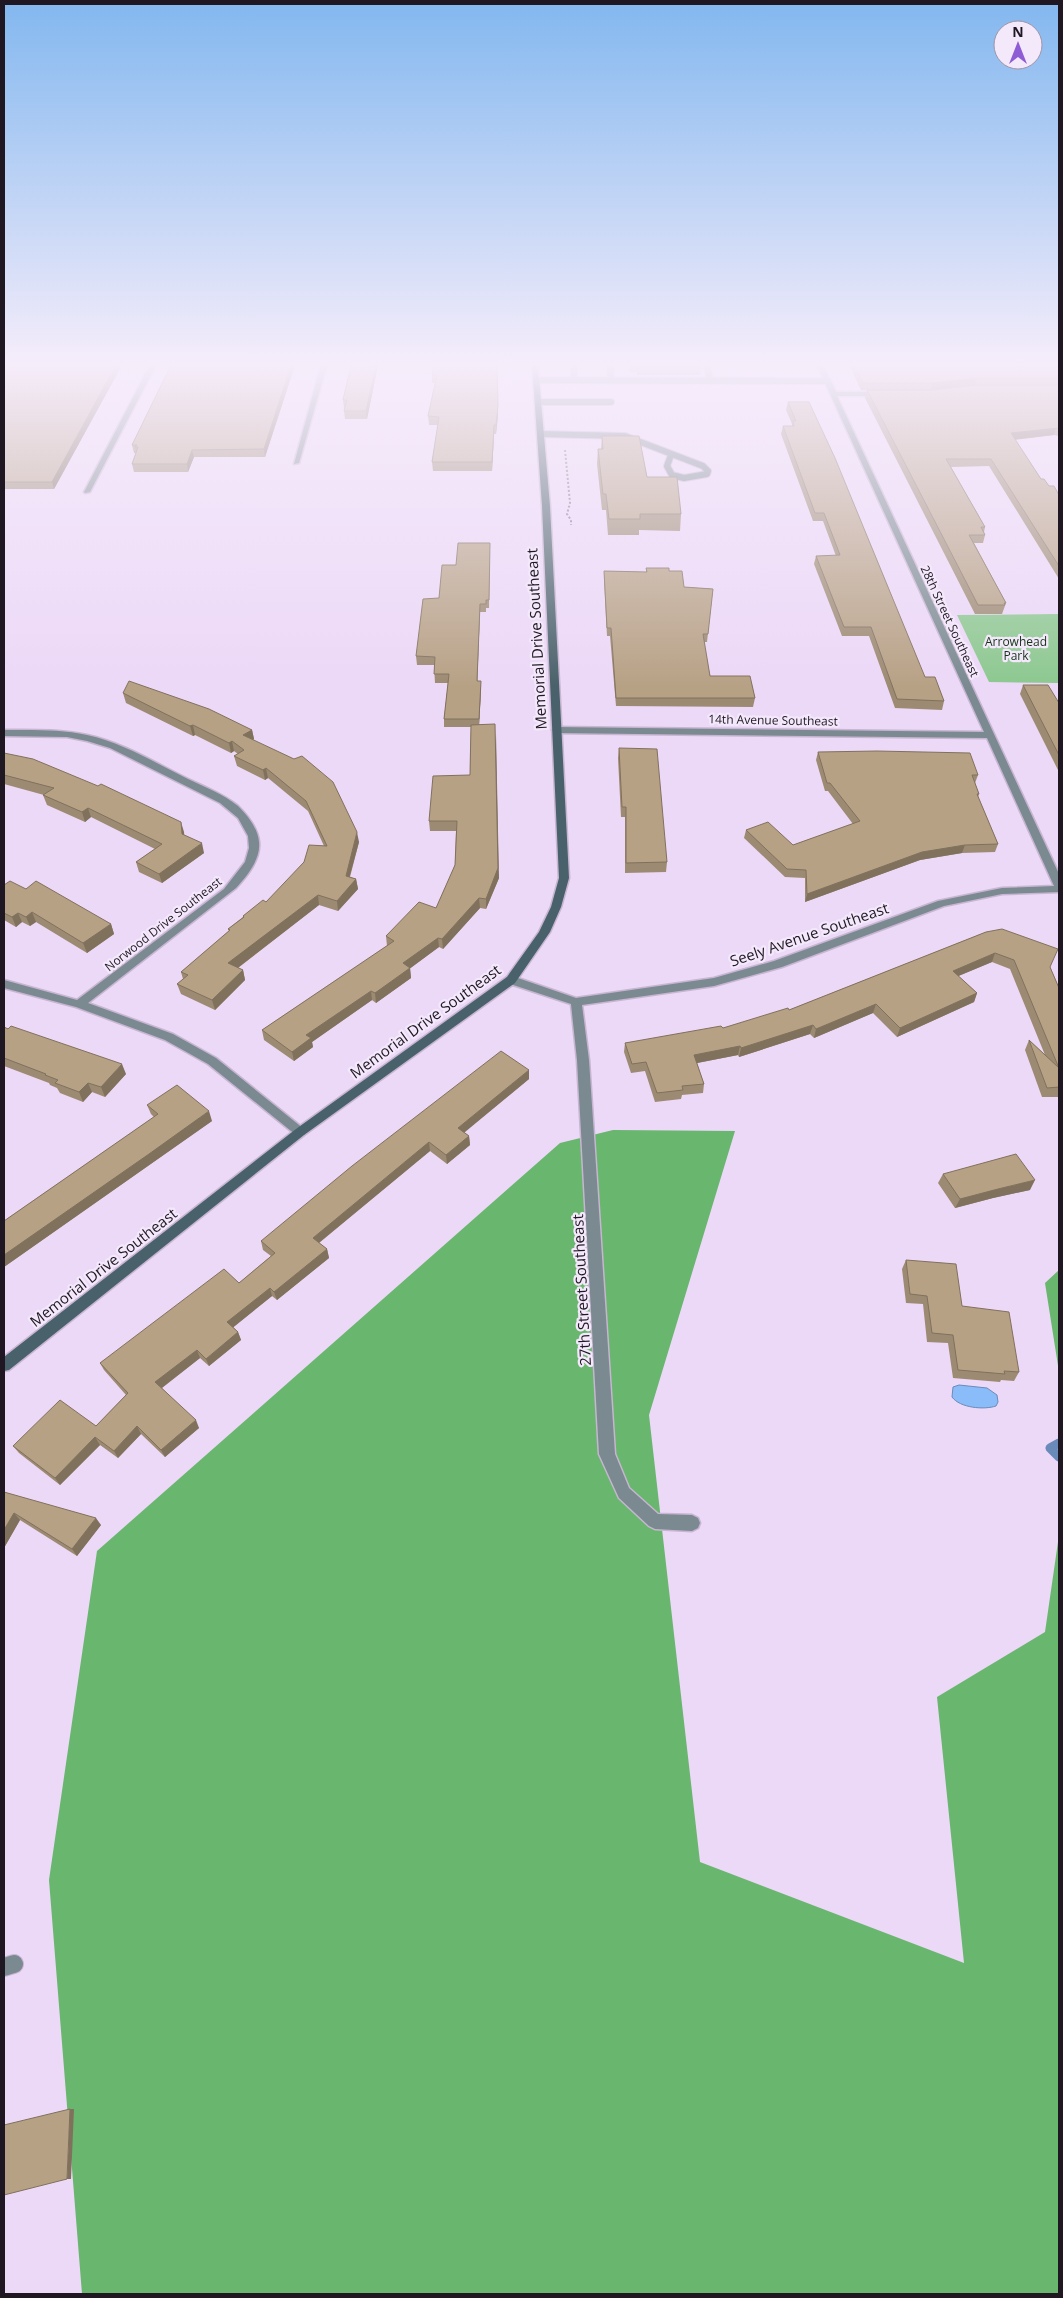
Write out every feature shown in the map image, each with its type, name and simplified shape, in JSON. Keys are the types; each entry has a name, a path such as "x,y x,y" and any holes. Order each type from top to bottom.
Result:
{"street":[{"path":"87,492 97,472"},
{"name":"Memorial Drive Southeast","path":"4,1365 300,1132 511,980 532,954 548,927 559,903 564,878 542,472"},
{"name":"28th Street Southeast","path":"870,472 1059,887"},
{"name":"14th Avenue Southeast","path":"556,730 990,735"},
{"name":"Norwood Drive Southeast","path":"4,733 50,734 86,738 116,746 213,795 234,808 248,824 254,843 251,860 241,877 228,891 79,1004"},
{"name":"Seely Avenue Southeast","path":"511,980 576,1002 714,982 778,964 942,903 1002,891 1059,887"},
{"path":"4,984 79,1004 169,1037 212,1061 300,1132"},
{"name":"27th Street Southeast","path":"576,1002 583,1060 607,1454 624,1493 654,1521 692,1523"}],"lane":[{"path":"671,472 690,478 708,472"}],"green space":[{"name":"Arrowhead Park","path":"1059,614 1059,683 989,682 957,615"},
{"path":"613,1130 735,1131 649,1415 700,1862 964,1963 937,1697 1045,1632 1059,1535 1059,2294 82,2294 49,1880 97,1551 560,1143"},
{"path":"1059,1270 1059,1372 1045,1283"}],"water":[{"path":"959,1385 987,1388 997,1395 998,1402 996,1406 979,1408 961,1404 952,1397 953,1387"}],"building":[{"path":"4,472 57,472 52,482 4,482"},
{"path":"601,472 646,472 647,477 677,477 681,514 640,514 640,519 609,519 606,494 603,494"},
{"path":"800,472 841,472 925,677 935,677 944,701 897,699 871,627 844,627 816,556 840,555 824,513 815,513"},
{"path":"909,472 954,472 985,527 981,527 985,535 969,535 1006,603 1004,603 1005,605 978,605"},
{"path":"999,472 1037,472 1049,486 1054,486 1059,495 1059,566"},
{"path":"458,543 490,543 489,600 486,600 486,604 480,604 477,681 481,681 479,719 444,719 449,674 434,674 435,657 416,656 423,599 439,598 442,565 456,565"},
{"path":"646,568 669,568 669,571 682,571 684,587 713,589 708,634 703,634 710,676 750,676 755,698 616,698 611,628 607,628 604,571 647,572"},
{"path":"129,681 209,709 252,730 243,735 294,759 302,756 333,782 357,832 346,876 356,879 337,901 318,895 228,963 243,970 212,1000 177,984 188,975 181,972 230,930 228,929 243,916 263,900 266,902 304,862 309,845 327,846 306,801 266,768 263,770 234,756 244,750 232,741 229,743 193,725 190,726 123,693"},
{"path":"1023,685 1048,685 1059,703 1059,755"},
{"path":"495,724 498,868 486,899 479,898 442,939 438,938 403,963 410,968 375,993 371,991 306,1035 311,1038 292,1052 262,1030 394,941 386,936 419,902 436,908 455,865 457,821 429,821 433,776 470,775 471,725"},
{"path":"619,748 657,749 667,862 626,863 626,807 622,807"},
{"path":"818,752 970,753 978,775 972,775 979,794 977,794 998,844 965,845 922,852 807,894 806,870 787,869 746,830 768,822 793,845 860,821 830,783 827,783"},
{"path":"4,753 33,759 98,786 101,784 181,822 182,834 202,843 159,874 136,862 162,844 88,808 82,812 43,795 54,788 4,775"},
{"path":"10,881 26,889 36,881 111,924 83,943 32,912 26,917 18,913 12,917 4,913 4,885"},
{"path":"1002,929 1058,949 1050,967 1059,988 1059,1068 1014,960 995,953 953,971 977,993 900,1028 876,1004 816,1029 813,1025 741,1048 740,1046 694,1055 704,1084 682,1086 683,1090 657,1093 646,1062 632,1064 625,1043 721,1026 723,1028 788,1008 789,1010 986,932"},
{"path":"11,1026 122,1064 101,1087 88,1083 79,1092 55,1083 58,1080 46,1074 4,1058 4,1027 8,1029"},
{"path":"1029,1040 1059,1068 1059,1087 1047,1088"},
{"path":"501,1051 529,1070 458,1128 469,1136 446,1155 429,1142 313,1238 327,1249 274,1292 270,1288 227,1322 238,1332 206,1359 197,1350 155,1382 196,1420 161,1450 137,1426 114,1451 95,1437 55,1478 13,1446 60,1400 96,1426 128,1393 100,1363 224,1269 239,1283 275,1253 261,1241 352,1166"},
{"path":"177,1085 209,1111 4,1255 4,1221 158,1114 147,1105"},
{"path":"1016,1154 1035,1180 960,1199 943,1174"},
{"path":"906,1260 956,1264 962,1306 1009,1312 1019,1372 1004,1371 1005,1374 958,1370 953,1335 932,1333 927,1296 910,1294"},
{"path":"4,1492 96,1518 72,1549 14,1513 4,1530"},
{"path":"70,2109 67,2179 4,2195 4,2125"}],"waterway":[{"path":"1059,1443 1050,1448 1059,1457"}]}
